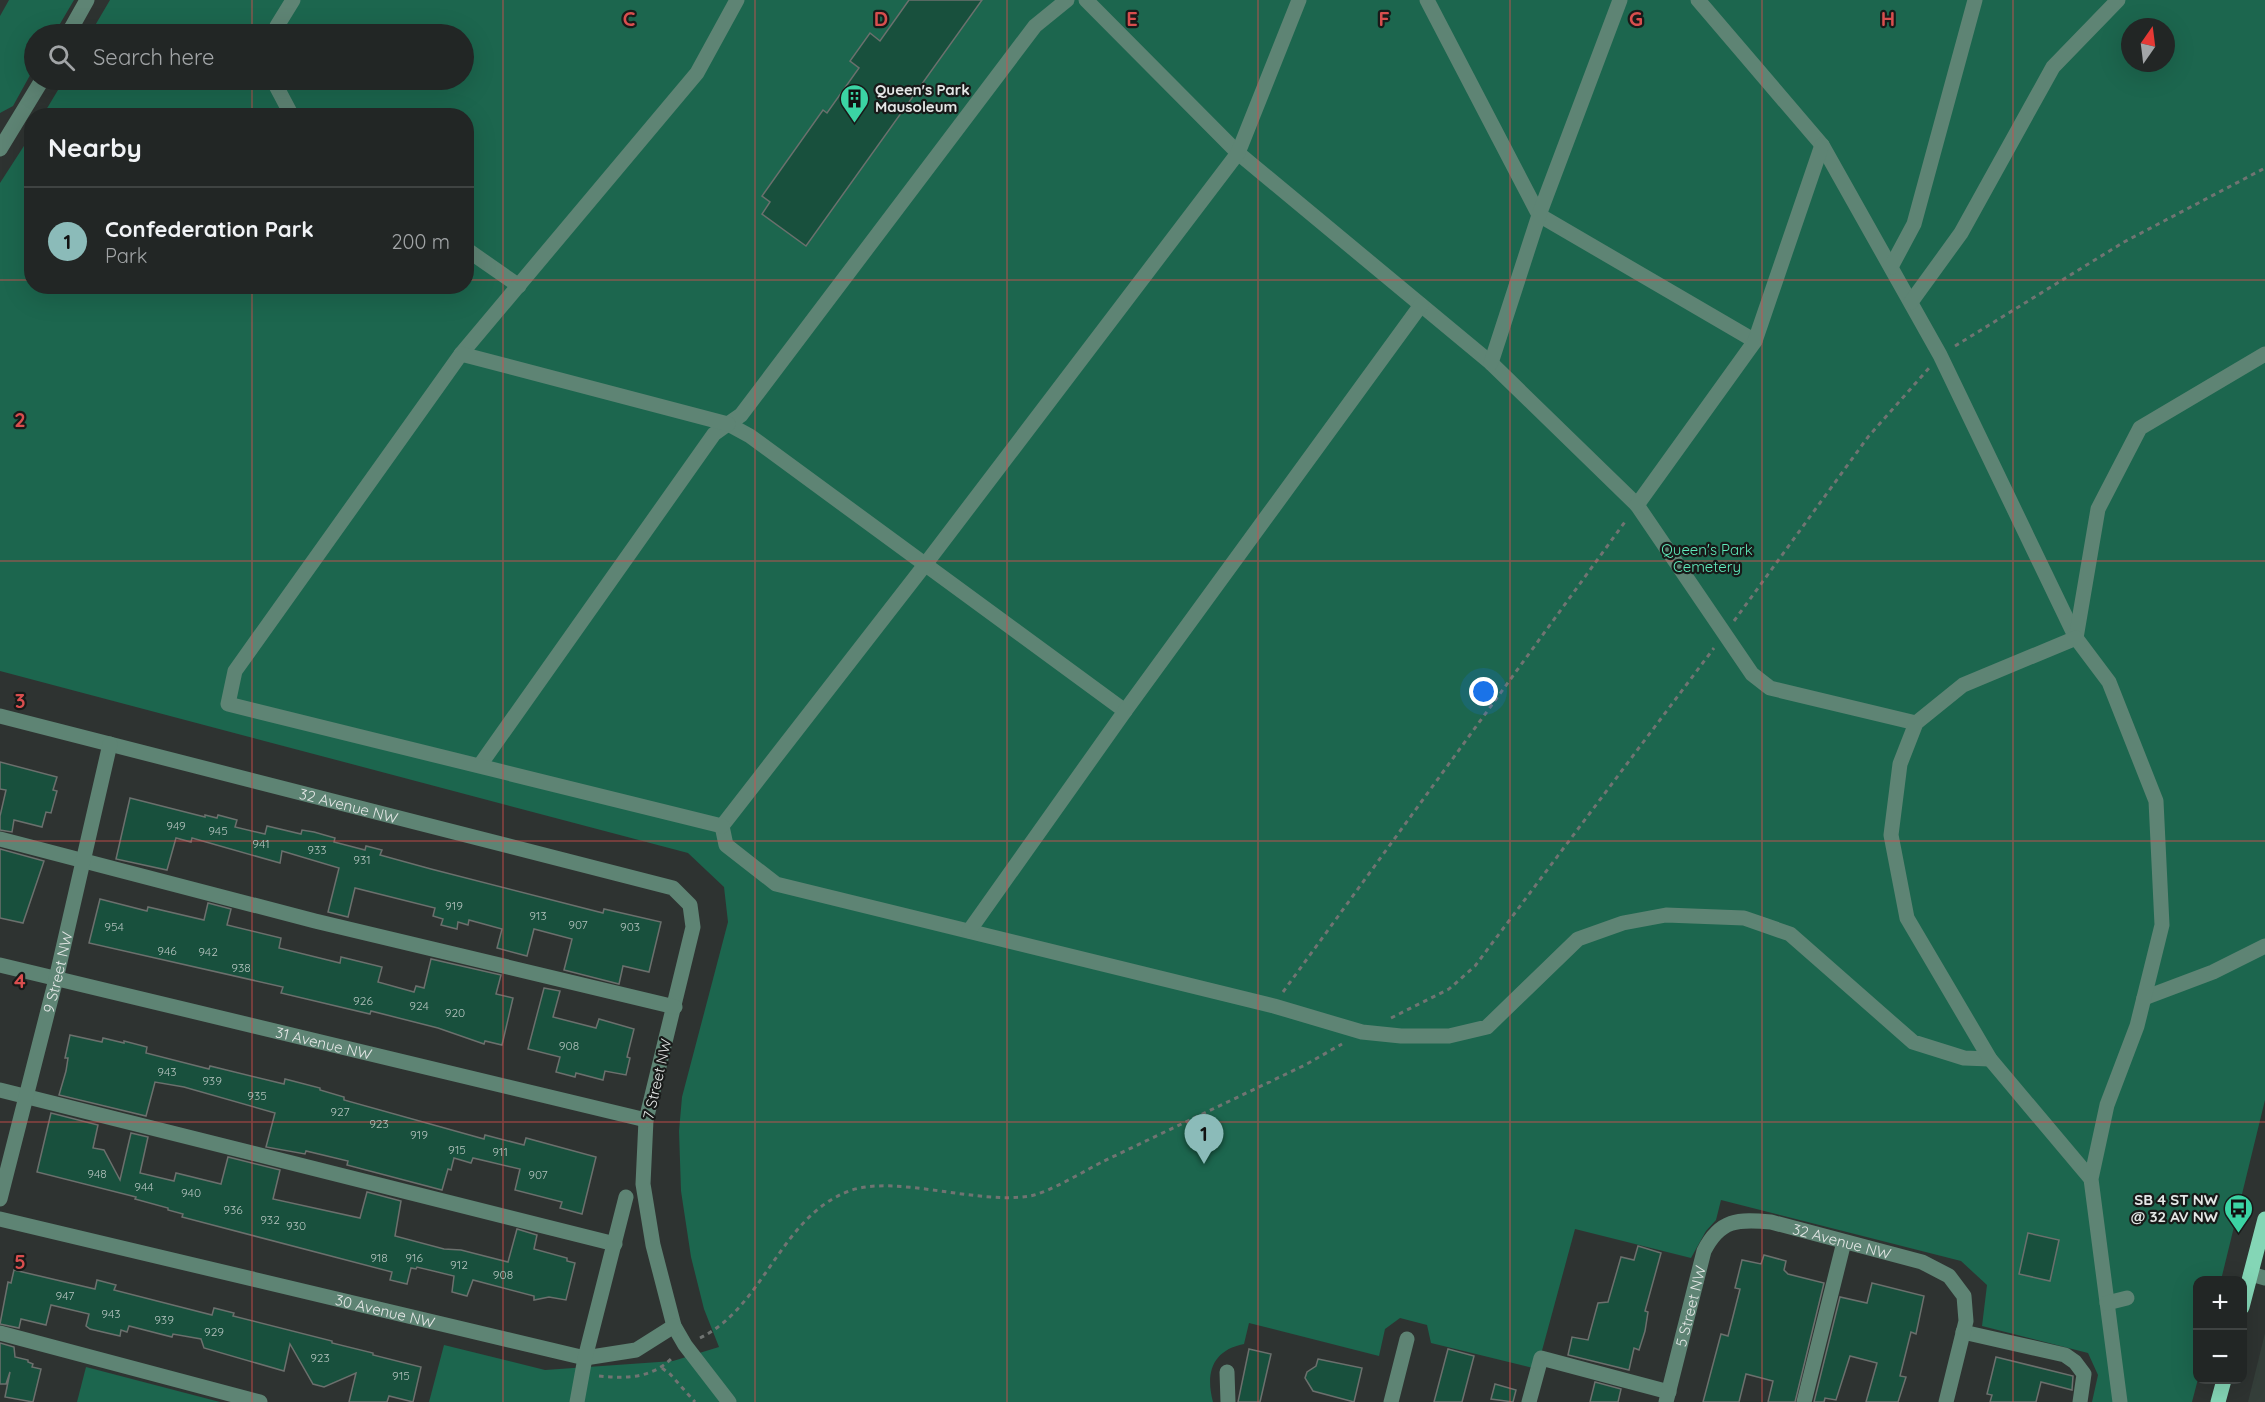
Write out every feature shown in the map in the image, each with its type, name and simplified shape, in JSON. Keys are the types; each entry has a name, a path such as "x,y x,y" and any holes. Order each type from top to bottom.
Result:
{"main road":[{"path":"2247,1297 2258,1276 2265,1219"},
{"path":"2218,1402 2223,1384"}],"street":[{"path":"74,24 87,0"},
{"path":"278,24 293,0"},
{"path":"722,826 228,704 235,671 461,354 697,73 737,0"},
{"path":"480,765 714,434 741,415 1035,26 1067,0"},
{"path":"1086,0 1238,153 1491,363 1637,505 1726,632 1752,674 1770,688 1916,723"},
{"path":"1299,0 1238,153 924,566 722,826 726,845 776,884 1274,1006 1362,1032 1401,1036 1449,1036 1487,1028 1578,939 1623,923 1666,915 1744,918 1790,934 1913,1042 1964,1058 1990,1059"},
{"path":"1427,0 1539,215 1755,341"},
{"path":"1491,363 1539,215 1620,0"},
{"path":"1698,0 1822,145 1940,355 2076,638 2109,682 2156,801 2162,924 2137,1026 2107,1105 2091,1179 2120,1402"},
{"path":"1891,267 1914,225 1975,0"},
{"path":"1911,302 1961,232 2053,67 2118,0"},
{"path":"24,108 36,90"},
{"path":"278,90 288,108"},
{"path":"1,145 24,109"},
{"path":"1637,505 1755,341 1822,145"},
{"path":"474,255 519,286"},
{"path":"969,931 1125,711 1421,305"},
{"path":"461,354 728,424 750,436 924,566 1125,711"},
{"path":"2076,638 2098,509 2139,428 2265,354"},
{"path":"2076,638 1963,685 1916,723 1900,764 1891,835 1907,918 1990,1059 2091,1179"},
{"name":"32 Avenue NW","path":"0,716 642,878 673,888 690,904"},
{"name":"9 Street NW","path":"0,1199 56,980 81,860 110,744"},
{"path":"0,839 327,924 675,1007"},
{"name":"7 Street NW","path":"674,1326 653,1245 643,1184 646,1120 693,927 690,904"},
{"path":"2144,998 2213,972 2265,946"},
{"name":"31 Avenue NW","path":"0,965 646,1120"},
{"path":"0,1090 615,1244"},
{"path":"577,1402 583,1365 626,1197"},
{"name":"30 Avenue NW","path":"0,1219 583,1365 636,1350 674,1326"},
{"name":"32 Avenue NW","path":"1732,1222 1749,1220 1771,1222 1922,1262 1949,1276 1964,1296 1966,1321 1963,1332"},
{"name":"5 Street NW","path":"1667,1397 1704,1251 1712,1236 1732,1222"},
{"path":"1804,1402 1845,1242"},
{"path":"2107,1303 2127,1298"},
{"path":"674,1326 729,1402"},
{"path":"1946,1402 1963,1332 2064,1355 2075,1362 2084,1374 2080,1402"},
{"path":"0,1333 260,1402"},
{"path":"1391,1402 1407,1339"},
{"path":"1529,1402 1541,1358 1667,1397"},
{"path":"1227,1372 1228,1402"}],"path":[{"path":"700,1338 713,1331 740,1306 801,1226 820,1205 850,1190 878,1185 968,1196 1031,1196 1305,1065 1362,1032 1449,989 1474,966 1726,632 1868,437 1940,355 2124,242 2265,168"},
{"path":"1274,1006 1637,505"},
{"path":"583,1365 624,1379 662,1368 695,1402"}],"shaded area":[{"path":"2265,1333 2265,1402 2248,1402"}],"green space":[{"path":"9,0 74,0 60,24 24,24 24,86 13,106 0,113 0,16"},
{"name":"Queen's Park Cemetery","path":"110,0 2265,0 2265,1100 2222,1276 2193,1276 2193,1384 2197,1384 2192,1402 2092,1402 2098,1375 2088,1353 1982,1326 1987,1285 1961,1261 1721,1200 1716,1220 1706,1231 1691,1258 1575,1229 1537,1369 1431,1343 1427,1325 1400,1318 1385,1329 1379,1356 1249,1323 1244,1344 1225,1351 1214,1364 1210,1381 1213,1402 429,1402 444,1345 545,1370 673,1361 719,1347 704,1309 691,1257 681,1191 679,1131 682,1097 728,922 724,887 688,853 0,671 0,183 24,146 24,294 474,294 474,108 47,108 58,90 474,90 474,24 96,24"},
{"path":"86,1367 220,1402 77,1402"}],"building":[{"name":"Queen's Park Mausoleum","path":"909,0 982,0 806,246 762,214 770,202 762,196 823,110 827,113 859,68 850,61 870,33 880,41"},
{"path":"0,762 57,777 53,790 57,791 51,813 46,812 42,827 14,820 12,832 0,830 0,816 6,790 0,789"},
{"path":"130,798 205,817 205,815 217,818 218,815 237,820 235,827 265,834 267,826 301,834 302,830 314,832 335,838 334,842 365,850 366,846 382,850 380,855 431,869 603,913 604,909 661,922 649,972 623,966 619,984 564,970 572,939 534,929 527,956 497,948 502,929 469,920 468,925 458,922 457,929 441,925 443,919 433,916 435,908 355,888 348,917 328,912 339,868 282,851 280,863 192,838 191,842 176,838 167,870 116,859"},
{"path":"0,849 44,861 23,923 0,918"},
{"path":"100,899 147,911 148,907 204,920 208,903 231,909 227,925 281,938 279,948 340,963 341,957 382,967 378,982 414,992 416,986 424,988 431,959 501,975 496,994 513,998 502,1045 485,1041 484,1044 438,1028 371,1011 370,1014 281,993 283,987 89,943"},
{"path":"544,988 560,991 553,1017 596,1028 599,1019 634,1029 627,1057 630,1058 626,1075 605,1071 603,1080 576,1073 575,1077 556,1072 560,1057 528,1049"},
{"path":"70,1035 102,1042 103,1038 124,1043 124,1041 147,1047 146,1053 209,1069 210,1066 284,1084 285,1079 320,1088 320,1090 344,1097 344,1100 484,1139 485,1135 524,1145 526,1138 596,1157 582,1214 560,1208 562,1202 515,1190 520,1169 473,1158 471,1163 454,1158 442,1190 347,1165 348,1161 306,1151 305,1154 266,1147 275,1113 184,1087 155,1082 146,1116 59,1095 66,1071 68,1058 65,1058"},
{"path":"51,1113 98,1125 93,1148 104,1150 120,1180 131,1133 148,1137 140,1173 174,1181 176,1173 221,1184 228,1157 280,1170 273,1199 360,1218 367,1192 401,1201 395,1236 508,1262 517,1229 537,1235 534,1249 567,1258 567,1261 575,1263 566,1300 549,1297 534,1300 534,1296 473,1280 467,1296 452,1292 454,1276 417,1267 416,1269 411,1268 407,1284 390,1280 392,1272 182,1217 183,1214 135,1199 136,1197 37,1172"},
{"path":"2028,1233 2059,1240 2050,1281 2019,1274"},
{"path":"1638,1246 1661,1253 1645,1311 1648,1312 1645,1331 1639,1350 1634,1348 1629,1370 1568,1355 1572,1337 1588,1340 1598,1303 1608,1302 1621,1257 1634,1260"},
{"path":"1764,1255 1786,1261 1784,1270 1788,1274 1824,1283 1795,1402 1768,1402 1773,1381 1746,1374 1739,1402 1703,1402 1721,1334 1728,1336 1740,1289 1735,1288 1742,1260 1761,1264"},
{"path":"14,1270 95,1289 97,1280 116,1285 114,1290 212,1315 214,1308 234,1313 233,1316 421,1367 413,1402 389,1396 387,1402 349,1402 356,1373 324,1387 313,1384 290,1344 284,1371 204,1348 201,1339 173,1334 172,1337 129,1326 127,1332 121,1330 120,1336 90,1329 86,1326 89,1314 51,1305 46,1325 21,1319 19,1328 0,1324 8,1282 11,1283"},
{"path":"1872,1283 1924,1296 1916,1334 1911,1332 1900,1376 1906,1377 1898,1402 1866,1402 1877,1363 1850,1356 1836,1400 1825,1398 1824,1402 1814,1402 1840,1297 1867,1303"},
{"path":"0,1343 14,1347 15,1357 28,1360 33,1364 32,1367 41,1369 33,1402 5,1397 10,1372 6,1384 0,1384"},
{"path":"1249,1349 1271,1354 1260,1402 1238,1402"},
{"path":"1448,1349 1474,1356 1462,1402 1434,1402"},
{"path":"1996,1357 2073,1376 2072,1390 2041,1382 2036,1402 1990,1402 1992,1395 1987,1394"},
{"path":"1318,1359 1362,1368 1354,1402 1313,1391 1305,1378 1307,1372 1316,1366"},
{"path":"1595,1382 1621,1389 1618,1402 1590,1402"},
{"path":"1495,1384 1516,1390 1513,1402 1491,1399"}],"place":[{"name":"Queen's Park Mausoleum","path":"854,124"},
{"name":"Confederation Park","path":"1204,1164"},
{"name":"SB 4 ST NW @ 32 AV NW","path":"2239,1234"}]}
